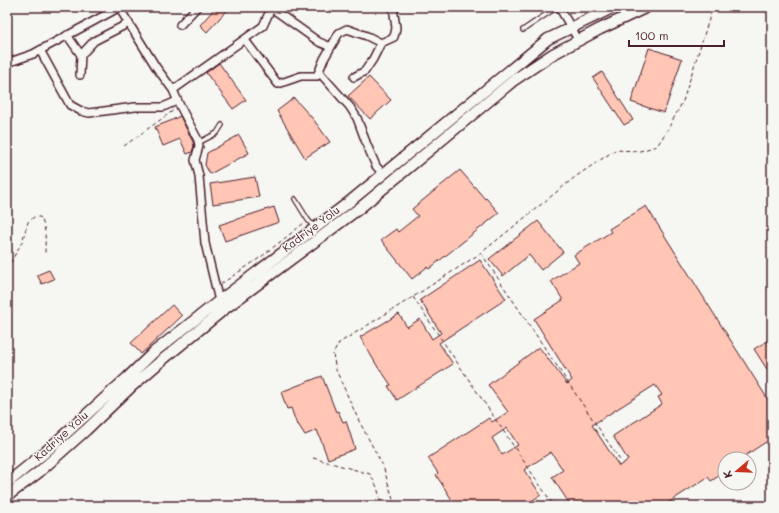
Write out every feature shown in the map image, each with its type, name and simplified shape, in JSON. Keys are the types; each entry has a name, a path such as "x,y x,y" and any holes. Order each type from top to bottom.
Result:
{"main road":[{"name":"Kadriye Yolu","path":"7,496 39,472 223,304 548,39 614,7"},
{"name":"Kadriye Yolu","path":"7,482 43,454 154,352 361,207 514,80 553,54 647,7"}],"street":[{"path":"7,63 33,54 120,7 156,67 173,90 178,104 198,140 199,146 195,160 199,176 205,243 216,288 223,304"},
{"path":"180,25 197,7"},
{"path":"173,90 263,26 269,7 319,42 331,47"},
{"path":"354,77 365,71 381,43 394,37 396,28 393,7"},
{"path":"561,7 579,41"},
{"path":"81,55 94,41 129,23"},
{"path":"245,40 278,84 301,76 317,76 324,59 339,34 347,29 381,43"},
{"path":"67,35 81,55 80,75"},
{"path":"40,50 70,105 81,111 89,113 135,107 163,107 178,104"},
{"path":"319,72 350,107 357,118 376,166 383,174"}],"lane":[{"path":"523,30 561,7"},
{"path":"198,143 216,133 222,125"},
{"path":"295,199 308,220 315,228"}],"path":[{"path":"395,506 383,466 358,419 336,370 333,354 339,343 414,297 481,253 575,177 615,150 640,151 657,146 668,130 683,101 711,12 715,7"},
{"path":"124,146 178,104"},
{"path":"7,269 22,242 28,222 34,217 40,217 43,222 45,229 45,253"},
{"path":"216,288 261,257 308,220"},
{"path":"481,253 620,460"},
{"path":"414,297 554,506"},
{"path":"313,458 370,474 377,487 382,506"}],"building":[{"path":"216,7 230,7 207,32 200,25"},
{"path":"649,48 682,59 664,113 631,102"},
{"path":"219,63 246,100 233,109 206,73"},
{"path":"602,72 633,120 624,125 593,78"},
{"path":"369,77 391,100 370,119 348,96"},
{"path":"294,98 313,119 330,142 305,158 277,111"},
{"path":"180,116 194,146 192,152 187,154 180,139 163,146 155,127"},
{"path":"239,135 249,153 210,174 205,165 207,153"},
{"path":"460,170 499,213 429,269 427,267 412,279 381,240 396,229 398,232 418,216 412,209"},
{"path":"255,177 259,197 213,204 210,184"},
{"path":"646,206 772,406 772,438 752,451 717,451 717,477 711,481 708,477 663,506 584,506 582,503 578,506 571,506 552,477 563,470 551,452 524,470 541,495 523,506 456,506 436,475 438,473 428,458 489,418 492,422 508,412 488,385 539,347 567,384 572,380 534,319 563,300 551,281 579,263 574,255 611,232 609,229","holes":["655,385 662,395 658,397 662,404 613,436 628,460 619,466 592,425","507,428 518,445 502,455 492,438"]},
{"path":"274,207 279,222 225,241 219,225"},
{"path":"538,221 563,252 541,270 529,255 503,276 489,259"},
{"path":"480,260 506,299 439,343 453,364 397,400 388,386 391,385 379,369 360,337 399,314 407,327 420,319 432,339 441,333 420,300"},
{"path":"49,270 54,279 42,284 37,275"},
{"path":"172,305 182,316 141,354 131,343"},
{"path":"772,338 772,377 754,349"},
{"path":"322,376 336,412 338,411 343,422 346,421 355,449 328,459 317,430 305,435 298,424 297,425 291,408 287,409 281,392"}]}
